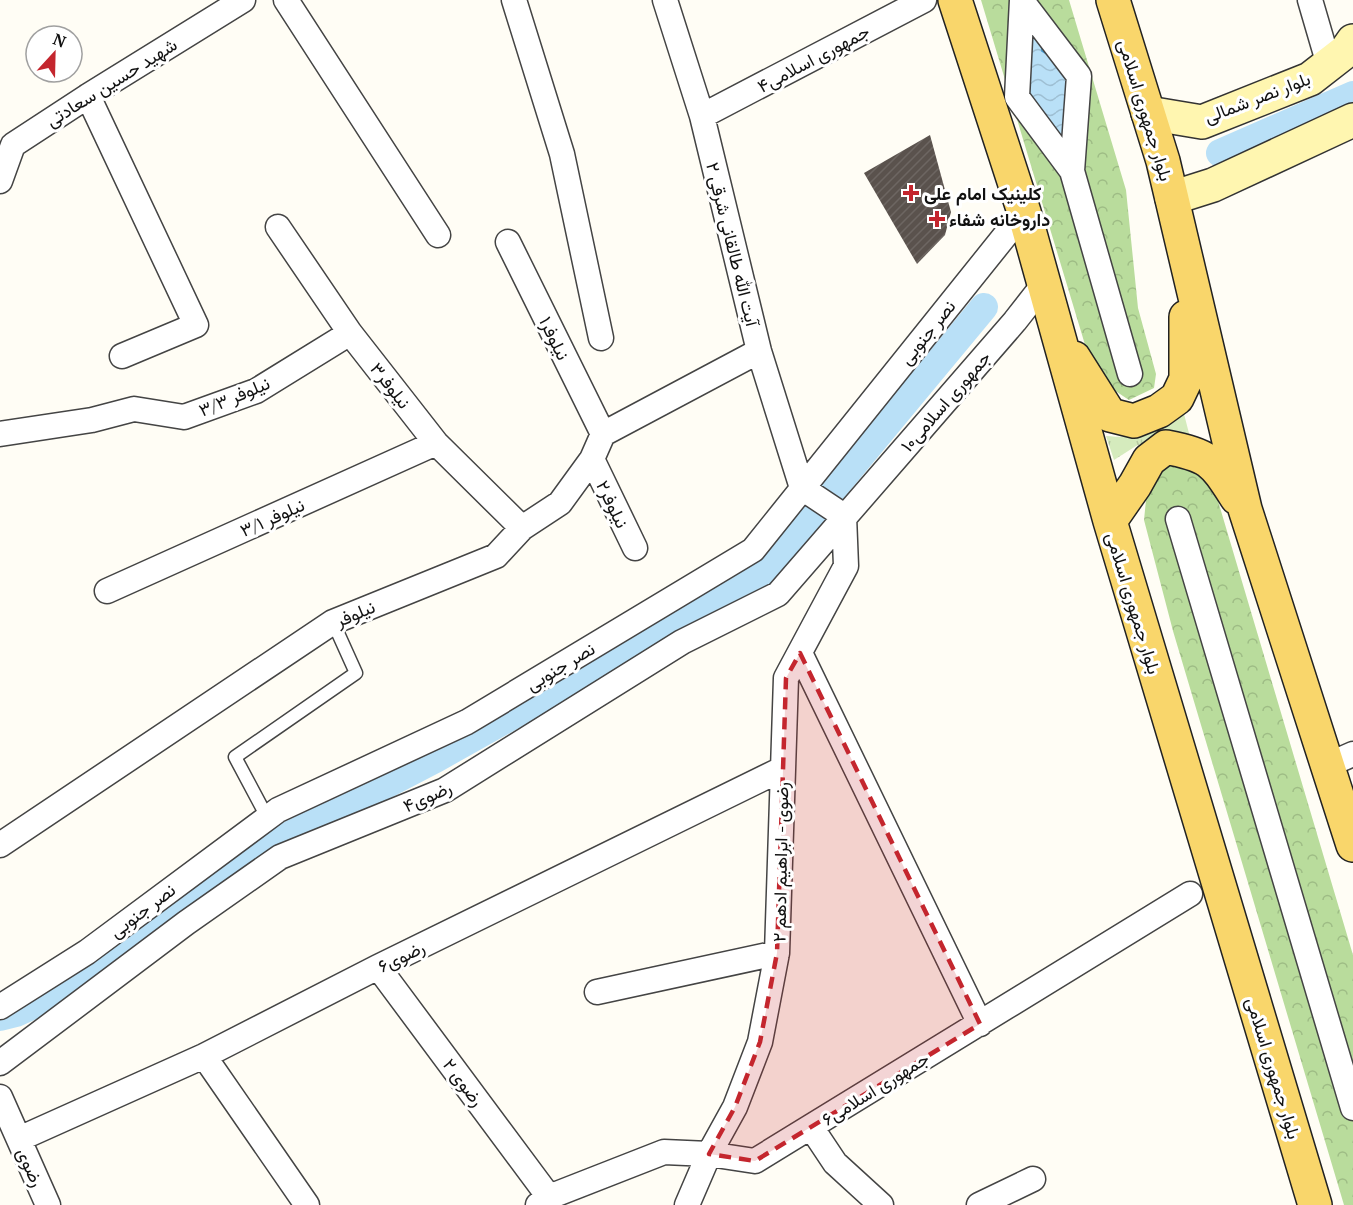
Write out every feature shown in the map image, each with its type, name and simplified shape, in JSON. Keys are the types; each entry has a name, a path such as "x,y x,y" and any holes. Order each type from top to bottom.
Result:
{"main road":[{"name":"بلوار جمهوری اسلامی","path":"955,0 1024,212 1054,326 1308,1202"},
{"name":"بلوار جمهوری اسلامی","path":"1113,0 1163,161 1245,509 1340,760 1353,845"},
{"path":"1054,326 1110,415 1134,421 1159,411 1177,398 1186,380 1185,255"},
{"path":"1110,521 1149,460 1166,447 1194,452 1215,465 1245,509"}],"street":[{"name":"شهید حسین سعادتی","path":"0,181 13,145 243,0"},
{"path":"286,0 438,235"},
{"path":"514,0 562,154 601,338"},
{"name":"آیت الله طالقانی شرقی ۲","path":"665,0 702,116 759,351 802,488"},
{"name":"جمهوری اسلامی۴","path":"702,116 924,0"},
{"path":"1310,0 1329,65"},
{"path":"1022,1 1017,97 1072,171 1130,374"},
{"path":"1022,1 1080,76 1072,171"},
{"name":"بلوار نصر شمالی","path":"1148,113 1202,122 1310,79 1346,51 1353,40"},
{"path":"88,96 196,325 122,356"},
{"path":"1172,198 1213,185 1353,120"},
{"name":"نصر جنوبی","path":"0,1007 87,952 278,810 466,722 753,550 1024,212"},
{"name":"نیلوفر۳","path":"278,227 350,333 436,443 522,528"},
{"name":"نیلوفر۱","path":"508,242 603,434"},
{"name":"جمهوری اسلامی۱۰","path":"839,512 1015,321 1044,284"},
{"name":"نیلوفر ۳/۳","path":"0,434 92,420 134,409 184,417 256,391 350,333"},
{"path":"603,434 759,351"},
{"name":"نیلوفر","path":"0,845 333,622 496,556 522,528 560,503 592,459 603,434"},
{"name":"نیلوفر ۳/۱","path":"107,591 436,443"},
{"name":"نیلوفر۲","path":"592,459 634,548"},
{"path":"802,488 839,512"},
{"name":"رضوی - ابراهیم ادهم ۲","path":"687,1205 709,1154 735,1107 760,1042 777,953 786,678 846,566 839,512"},
{"name":"رضوی۴","path":"0,1063 186,923 280,857 445,790 681,642 778,594 839,512"},
{"path":"1178,519 1353,1108"},
{"path":"800,653 980,1024"},
{"name":"رضوی۶","path":"19,1139 204,1056 378,967 782,770"},
{"name":"جمهوری اسلامی۶","path":"544,1201 663,1152 709,1154 754,1161 1190,894"},
{"path":"597,992 777,953"},
{"name":"رضوی ۲","path":"378,967 544,1201"},
{"path":"204,1056 307,1205"},
{"name":"رضوی","path":"0,1097 48,1205"},
{"path":"811,1127 836,1163 881,1205"},
{"path":"979,1205 1033,1179"}],"lane":[{"path":"267,817 235,758 356,673 333,622"}],"highlighted area":[{"path":"800,653 980,1024 755,1161 709,1154 735,1107 760,1042 777,953 786,678"}],"green space":[{"path":"981,0 1069,0 1126,190 1138,308 1156,374 1154,388 1129,400 1108,386 1086,348"},
{"path":"1183,410 1192,445 1149,441 1136,446 1114,460 1106,436 1130,437 1148,434"},
{"path":"1171,459 1190,464 1213,484 1353,955 1353,1205 1344,1205 1173,631 1144,520 1147,490"}],"water":[{"path":"1026,15 1041,43 1042,51 1052,54 1074,78 1064,115 1067,157 1022,96"}],"building":[{"name":"کلینیک امام علی","path":"930,135 951,212 945,235 917,264 864,173"}],"waterway":[{"path":"1220,153 1353,95"},
{"path":"0,1017 16,1013 82,983 278,841 437,758 761,576 984,307"}],"place":[{"name":"کلینیک امام علی","path":"911,193"},
{"name":"داروخانه شفاء","path":"937,219"}]}
